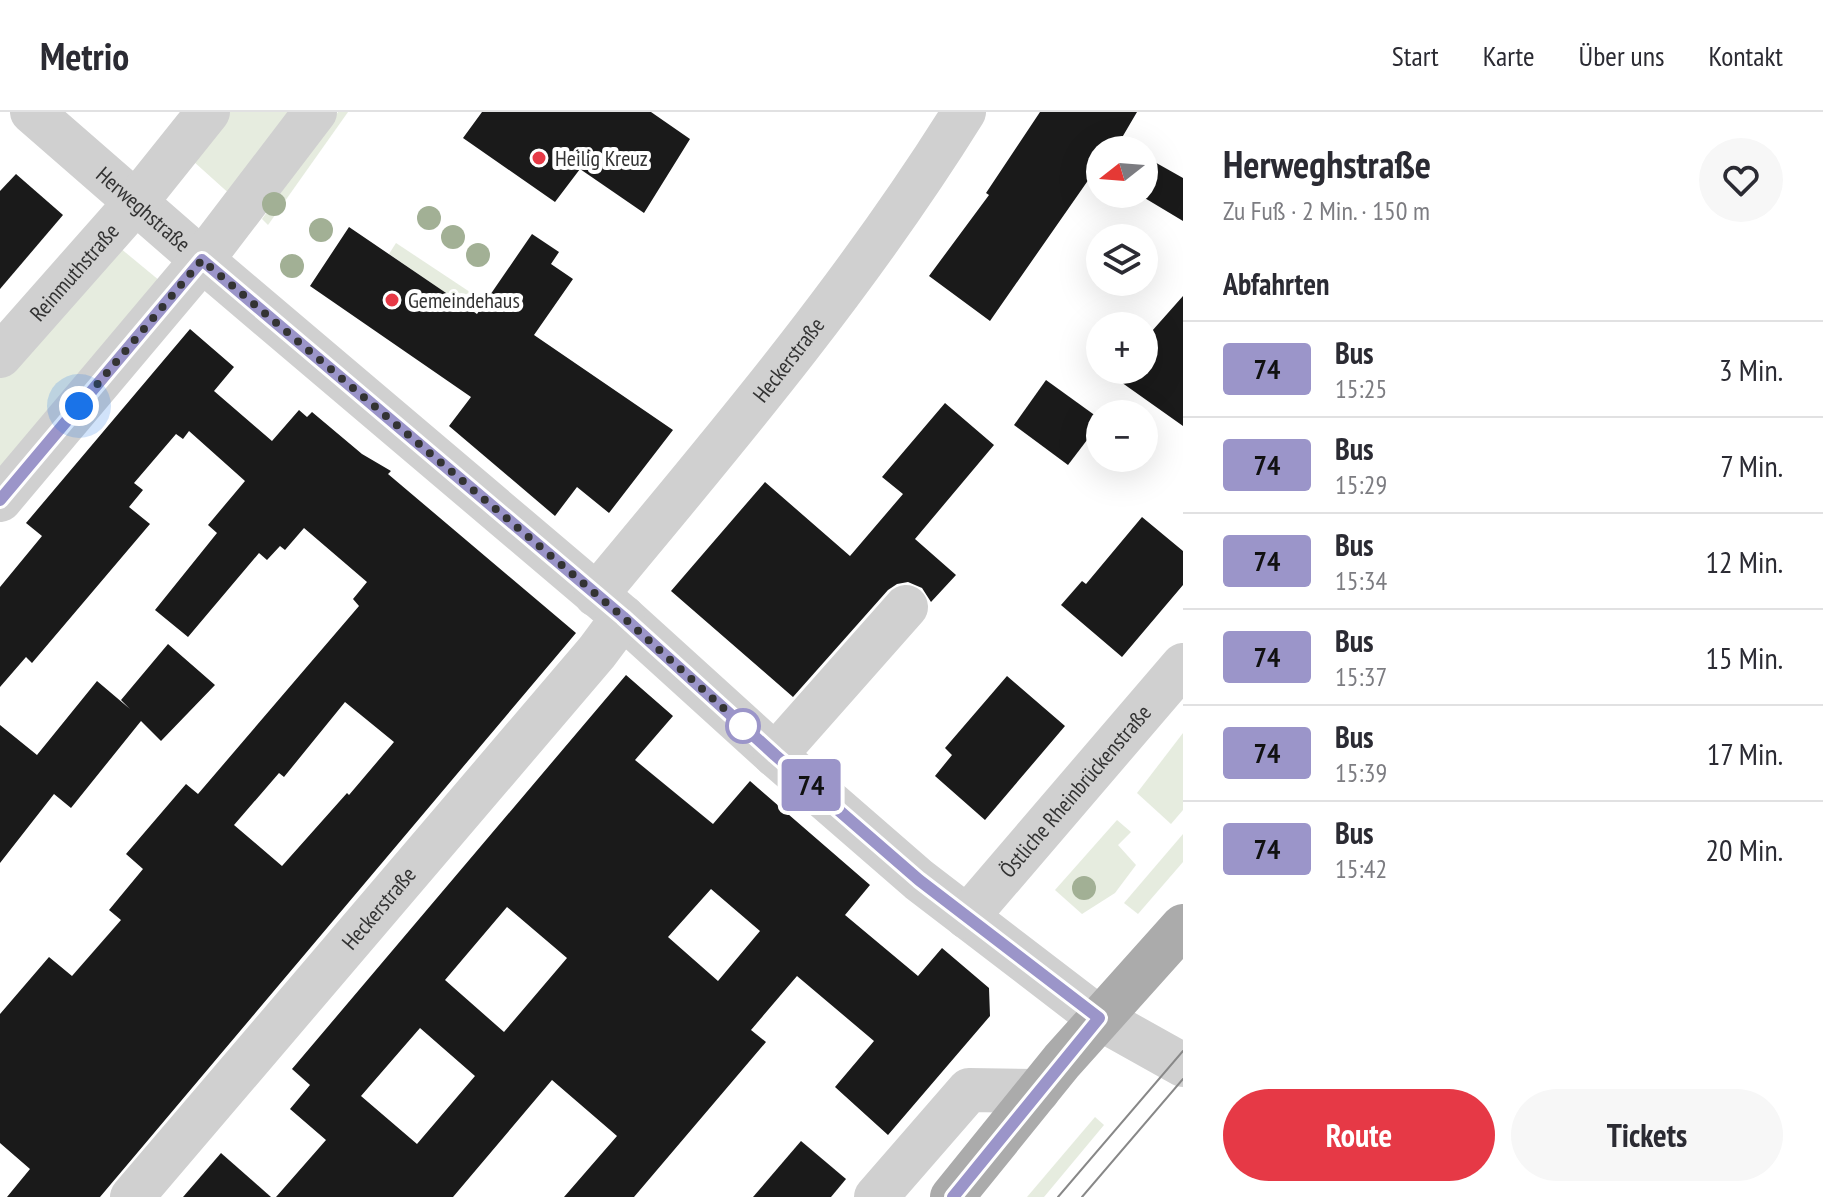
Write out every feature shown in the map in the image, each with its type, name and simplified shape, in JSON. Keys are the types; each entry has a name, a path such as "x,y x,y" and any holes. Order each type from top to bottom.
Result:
{"main road":[{"path":"952,1197 1099,1018 1183,926"}],"street":[{"name":"Herweghstraße","path":"32,112 610,606 919,880 1099,1018 1183,1065"},
{"name":"Reinmuthstraße","path":"0,356 136,202 208,112"},
{"path":"0,500 202,260 315,112"},
{"name":"Heckerstraße","path":"132,1197 586,664 610,606 911,198 964,112"},
{"path":"775,755 906,607"},
{"name":"Östliche Rheinbrückenstraße","path":"967,917 1183,665"},
{"path":"876,1197 969,1090 1038,1091"}],"shaded area":[{"path":"230,112 296,112 233,197 193,161"},
{"path":"338,112 348,112 268,225 262,219"},
{"path":"114,243 160,281 0,470 0,378"},
{"path":"396,243 485,302 475,313 389,254"},
{"path":"1183,733 1183,810 1171,824 1137,793"},
{"path":"1117,820 1131,832 1118,845 1136,865 1115,893 1082,914 1055,890"},
{"path":"1183,834 1183,862 1138,914 1124,903"},
{"path":"1095,1117 1104,1125 1044,1197 1027,1197"}],"building":[{"path":"482,112 651,112 690,139 644,213 580,169 555,202 463,138"},
{"path":"1040,112 1137,112 1123,136 1086,136 1086,183 990,321 929,276 989,195 986,193"},
{"path":"1158,164 1183,178 1183,221 1158,206"},
{"path":"16,174 63,215 0,289 0,191"},
{"path":"349,227 477,314 532,234 559,252 551,264 573,279 534,335 673,430 609,513 577,487 555,516 449,426 471,397 310,286"},
{"path":"1183,296 1183,426 1158,408 1158,400 1146,400 1124,384 1158,384 1158,324"},
{"path":"190,329 234,367 214,391 272,441 299,410 307,417 312,412 362,454 391,471 388,474 576,633 100,1197 7,1197 30,1169 0,1143 0,1014 49,957 72,976 121,920 109,910 143,869 126,854 186,784 198,794 359,606 353,599 367,582 304,528 285,550 280,546 267,560 259,553 188,637 155,610 217,533 208,525 245,481 189,431 183,439 176,434 134,483 143,490 129,507 150,524 32,663 26,657 0,687 0,587 42,536 26,523","holes":["345,702 394,742 282,866 234,825 279,773 284,777"]},
{"path":"1046,380 1086,409 1086,441 1068,465 1014,425"},
{"path":"945,403 994,445 915,539 956,575 931,602 922,588 908,582 888,590 793,697 671,591 765,482 850,556 903,494 882,477"},
{"path":"1142,517 1183,551 1183,585 1122,657 1061,605 1082,581 1086,584"},
{"path":"168,644 215,685 161,741 141,721 71,808 54,794 0,863 0,725 37,755 97,681 130,709 121,700"},
{"path":"626,675 673,716 635,760 713,824 750,781 870,885 845,915 918,976 942,948 989,988 990,1016 888,1135 835,1087 874,1041 797,976 751,1030 766,1042 634,1197 564,1197 617,1136 552,1080 453,1197 276,1197 326,1140 290,1109 310,1085 292,1069","holes":["711,889 760,931 718,981 668,937","507,907 567,958 504,1032 445,980","420,1028 475,1076 417,1144 361,1096"]},
{"path":"1007,676 1065,726 985,820 935,776 952,755 945,748"},
{"path":"801,1141 846,1179 831,1197 753,1197"},
{"path":"221,1153 271,1197 183,1197"}],"tram line":[{"path":"1058,1197 1183,1051"},
{"path":"1082,1197 1183,1079"}],"bus line":[{"name":"74","path":"0,500 202,260 623,617 919,880 1099,1018 953,1197"}],"place":[{"name":"Heilig Kreuz","path":"539,158"},
{"name":"Gemeindehaus","path":"392,300"}],"route":[{"path":"79,406 202,260 623,617 753,735 743,726"}]}
